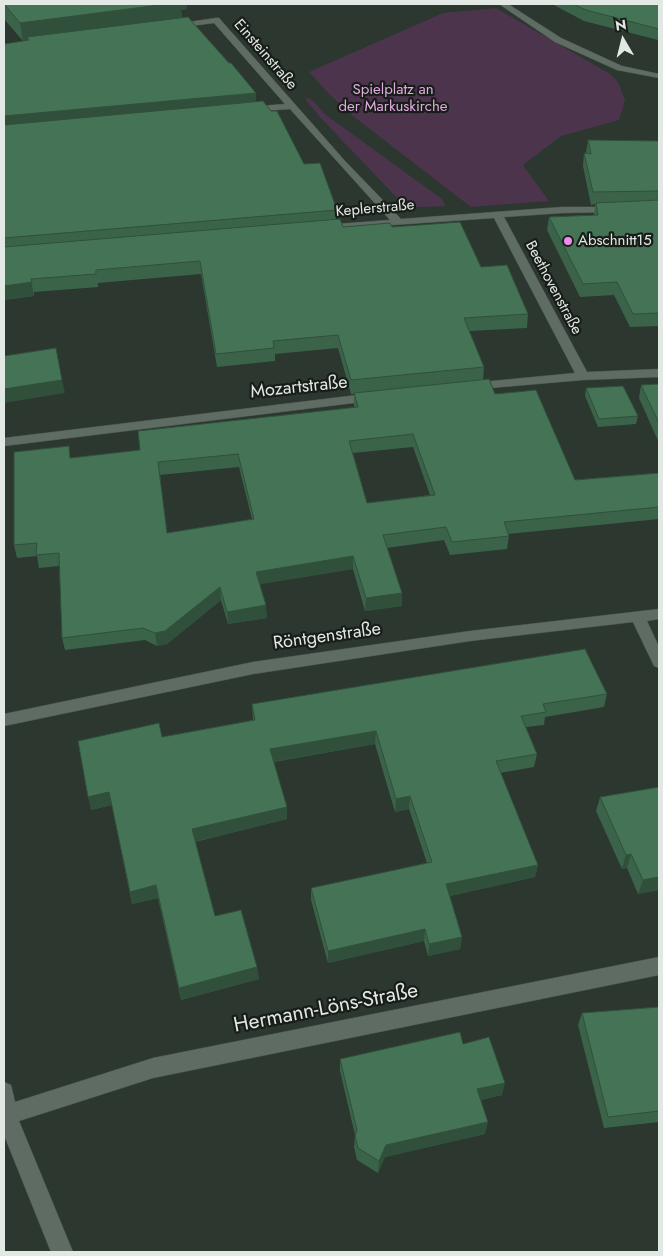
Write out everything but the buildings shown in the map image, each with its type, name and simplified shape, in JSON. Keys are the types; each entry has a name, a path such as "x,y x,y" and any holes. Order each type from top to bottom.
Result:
{"street":[{"path":"503,4 558,40 620,68 659,76"},
{"name":"Einsteinstraße","path":"169,26 216,20 342,163 398,222"},
{"path":"242,111 292,106"},
{"name":"Keplerstraße","path":"310,230 497,214 630,208"},
{"name":"Beethovenstraße","path":"497,214 583,376"},
{"path":"457,389 583,376 659,373"},
{"name":"Mozartstraße","path":"4,442 263,409 389,396"},
{"name":"Röntgenstraße","path":"4,720 253,668 470,636 659,614"},
{"path":"637,616 659,662"},
{"name":"Hermann-Löns-Straße","path":"6,1115 153,1068 659,966"},
{"path":"4,1092 6,1115 62,1252"}],"green space":[{"name":"Spielplatz an der Markuskirche","path":"496,8 610,74 618,82 625,100 619,120 561,136 523,165 549,201 471,207 353,116 309,72 443,13"},
{"path":"310,98 326,115 442,199 446,206 417,207 399,200 305,99"}],"place":[{"name":"Abschnitt15","path":"568,241"}]}
